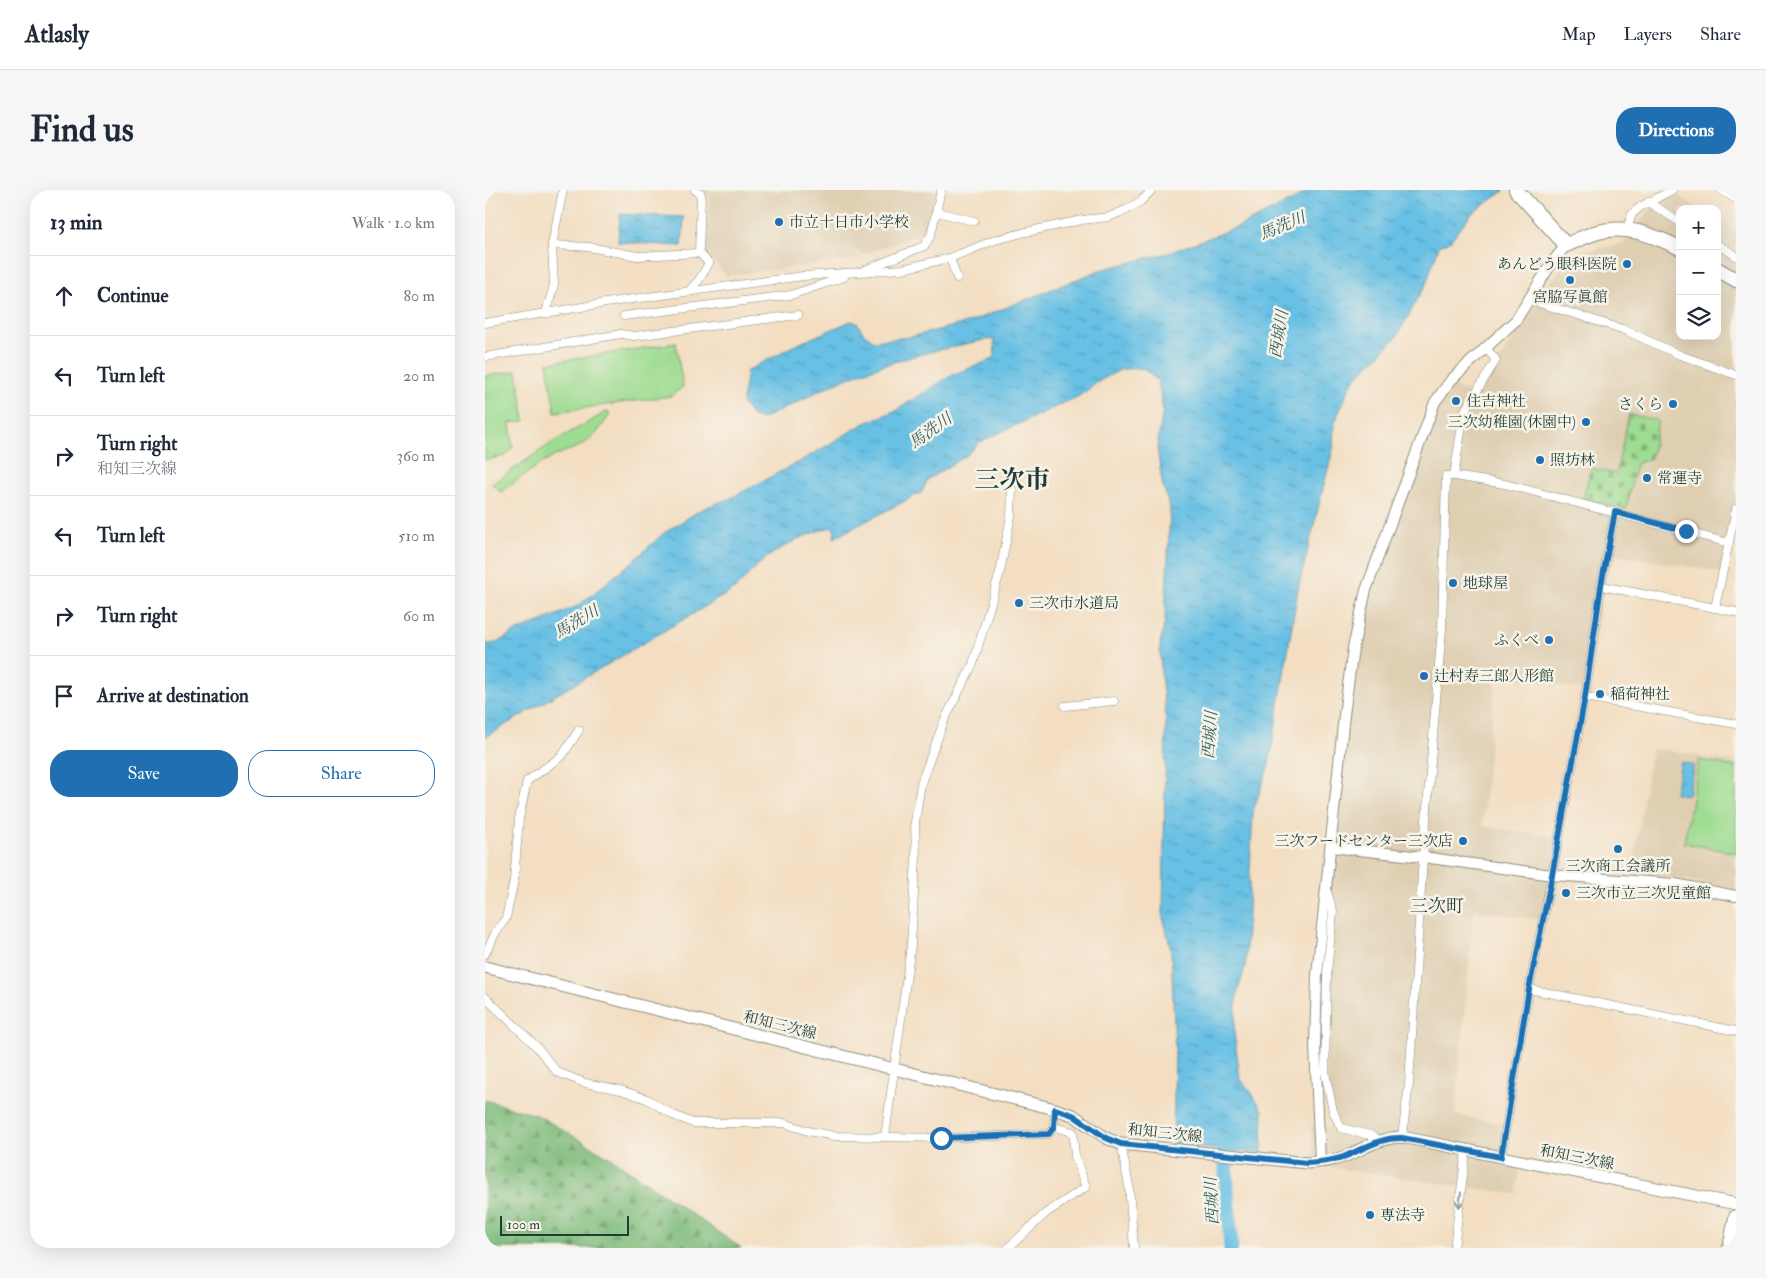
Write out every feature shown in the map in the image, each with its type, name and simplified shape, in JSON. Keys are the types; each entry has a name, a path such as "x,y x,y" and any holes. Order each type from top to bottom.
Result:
{"highway":[{"path":"1516,190 1566,245 1599,231 1627,229 1658,238 1676,246"},
{"path":"1721,271 1736,280"},
{"path":"1730,1248 1736,1217"}],"main road":[{"name":"和知三次線","path":"485,967 1055,1109 1073,1115 1106,1138 1121,1144 1307,1163 1346,1156 1391,1137 1402,1138 1736,1204"}],"street":[{"path":"549,313 547,309 553,285 552,245 563,190"},
{"path":"688,292 699,280 709,263 699,253 701,194 695,190"},
{"path":"624,316 791,295 856,273 924,246 931,235 941,190"},
{"path":"485,323 803,276 902,269 950,258 995,240 1018,234 1082,220 1109,217 1129,209 1152,190"},
{"path":"1627,229 1632,214 1640,206 1673,190"},
{"path":"1721,190 1736,199"},
{"path":"1648,202 1676,220"},
{"path":"937,212 974,221"},
{"path":"552,245 589,247 637,256 699,253"},
{"path":"1320,1162 1315,1045 1317,975 1344,715 1353,648 1366,590 1435,402 1451,380 1516,320 1551,264 1566,245"},
{"path":"1721,247 1736,256"},
{"path":"950,258 957,278"},
{"path":"1530,300 1622,330 1736,376"},
{"path":"485,357 621,334 634,336 798,315"},
{"path":"1454,476 1464,412 1496,360 1485,347"},
{"path":"1402,1138 1409,1084 1423,857 1442,628 1446,476 1505,484 1729,543"},
{"path":"885,1137 911,945 916,858 915,822 921,782 944,721 973,664 1001,572 1011,516 1012,490 1010,484"},
{"path":"1715,608 1736,509"},
{"path":"1501,1157 1529,989 1585,697 1601,586 1615,512"},
{"path":"1601,586 1736,612"},
{"path":"1585,697 1736,724"},
{"path":"1065,706 1114,701"},
{"path":"485,954 496,932 507,918 514,880 519,819 527,781 562,756 579,730"},
{"path":"1331,847 1423,857 1552,875 1675,884 1736,896"},
{"path":"1326,887 1333,911 1327,973 1325,1072 1333,1111 1341,1128 1374,1136 1379,1141"},
{"path":"1529,989 1621,1009 1736,1030"},
{"path":"485,996 537,1047 557,1072 585,1083 621,1090 647,1099 693,1123 784,1123 808,1131 835,1136 941,1138 1049,1134 1054,1127 1055,1109"},
{"path":"1008,1248 1046,1213 1085,1187 1075,1157 1073,1132 1054,1127"},
{"path":"1121,1144 1129,1186 1134,1248"},
{"path":"1454,1248 1466,1151"}],"shaded area":[{"name":"市立十日市小学校","path":"695,190 936,190 929,227 925,234 914,236 863,255 853,249 861,258 726,276 705,252 709,197 695,192"},
{"path":"1666,190 1693,205 1676,205 1676,340 1721,340 1721,222 1736,231 1736,516 1724,573 1610,553 1586,690 1496,675 1482,826 1559,837 1542,920 1474,910 1455,1115 1504,1124 1498,1161 1521,1165 1516,1194 1314,1165 1311,1125 1339,1129 1328,1091 1323,1026 1323,909 1355,632 1446,383 1475,395 1560,269 1579,252 1623,244"},
{"path":"1652,748 1736,762 1736,889 1632,871"}],"green space":[{"path":"676,343 683,387 671,396 555,412 547,363"},
{"path":"517,371 525,421 510,423 513,448 505,456 485,460 485,376"},
{"path":"608,411 610,415 589,440 541,464 503,491 499,491 492,484 553,442"},
{"path":"1629,414 1658,421 1651,458 1636,464 1626,509 1583,499 1591,468 1616,474"},
{"path":"1699,760 1736,767 1736,853 1684,843"},
{"path":"485,1100 539,1116 611,1158 741,1248 485,1248"}],"water":[{"name":"馬洗川","path":"1309,190 1505,190 1471,214 1450,241 1439,246 1426,284 1396,338 1359,374 1350,386 1334,424 1333,449 1298,589 1269,765 1253,811 1245,968 1237,993 1234,1032 1240,1079 1263,1111 1262,1153 1173,1146 1175,1050 1171,949 1163,917 1166,717 1161,675 1160,644 1165,621 1170,509 1162,482 1157,447 1163,410 1158,381 1143,368 1122,369 1101,380 1079,396 980,442 967,455 928,479 922,492 834,538 835,530 831,527 812,533 784,547 759,564 735,589 485,737 485,666 491,659 485,660 485,641 488,644 496,643 515,632 578,606 664,533 702,509 733,497 806,458 863,424 897,410 952,375 988,361 995,356 994,340 989,339 952,347 862,372 835,383 762,419 753,417 742,403 747,371 791,347 851,321 857,323 863,333 874,341 910,337 970,322 1100,270 1168,253 1238,227"},
{"path":"620,214 684,217 682,246 618,242"},
{"path":"1681,762 1694,765 1688,795 1675,793"}],"waterway":[{"name":"西城川","path":"1224,1142 1231,1248"}],"place":[{"name":"市立十日市小学校","path":"779,222"},
{"name":"あんどう眼科医院","path":"1627,264"},
{"name":"宮脇写眞館","path":"1570,280"},
{"name":"住吉神社","path":"1456,401"},
{"name":"さくら","path":"1673,404"},
{"name":"三次幼稚園(休園中)","path":"1586,422"},
{"name":"照坊林","path":"1540,460"},
{"name":"常運寺","path":"1647,478"},
{"name":"地球屋","path":"1453,583"},
{"name":"三次市水道局","path":"1019,603"},
{"name":"ふくべ","path":"1549,640"},
{"name":"辻村寿三郎人形館","path":"1424,676"},
{"name":"稲荷神社","path":"1600,694"},
{"name":"三次フードセンター三次店","path":"1463,841"},
{"name":"三次商工会議所","path":"1618,849"},
{"name":"三次市立三次児童館","path":"1566,893"},
{"name":"専法寺","path":"1370,1215"}],"district":[{"name":"三次市","path":"1012,479"},
{"name":"三次町","path":"1437,906"}],"route":[{"path":"941,1138 1049,1134 1054,1127 1055,1109 1073,1115 1106,1138 1121,1144 1307,1163 1335,1160 1391,1137 1501,1157 1529,989 1585,697 1601,586 1615,512 1686,531"}]}
